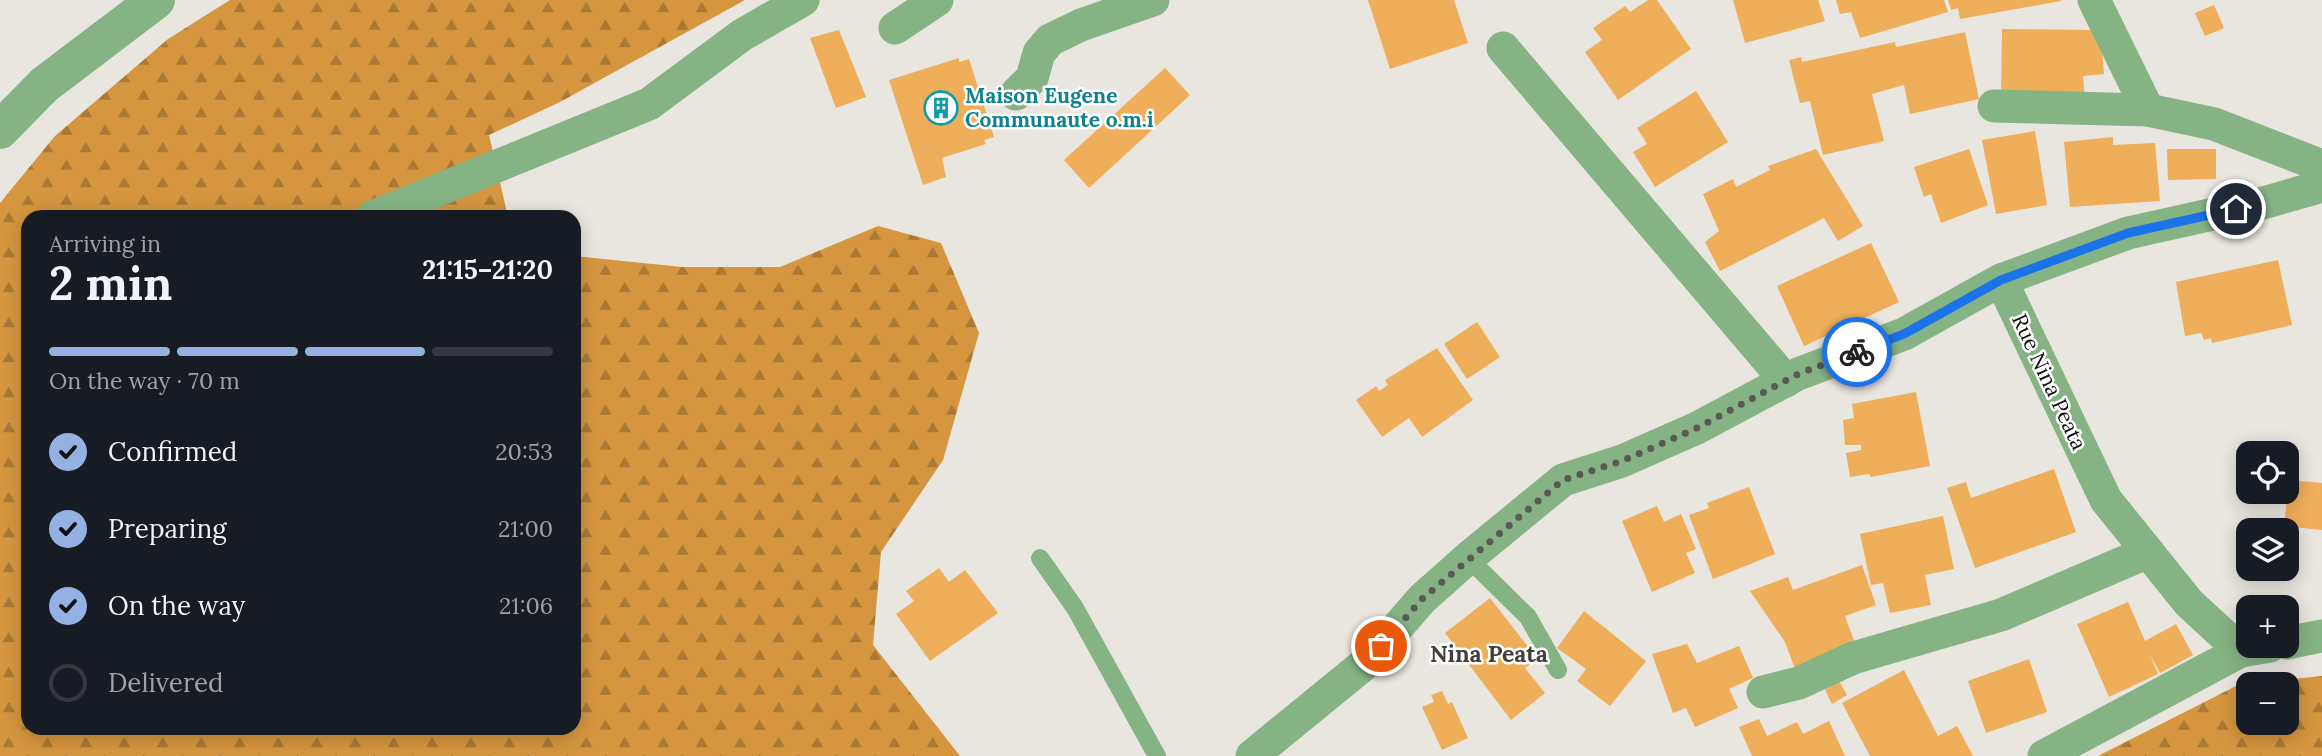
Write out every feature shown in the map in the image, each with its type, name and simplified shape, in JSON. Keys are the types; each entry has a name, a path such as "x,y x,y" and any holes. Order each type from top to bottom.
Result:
{"street":[{"path":"0,130 44,85 156,0"},
{"path":"389,210 649,104 742,35 803,0"},
{"path":"895,28 937,0"},
{"path":"1016,94 1032,78 1039,53 1050,40 1081,25 1153,0"},
{"path":"2094,0 2148,110"},
{"path":"1503,48 1786,381"},
{"path":"1994,106 2148,110 2214,124 2322,166"},
{"path":"1252,756 1367,662 1422,599 1563,480 1622,461 1697,428 1786,381 1904,334 2001,280 2128,233 2263,203 2322,186"},
{"name":"Rue Nina Peata","path":"2001,280 2106,500 2189,603 2236,635"},
{"path":"1763,692 1799,683 1853,658 2001,615 2148,552"},
{"path":"2299,641 2322,636"},
{"path":"2044,756 2236,658"}],"lane":[{"path":"1040,558 1075,608 1157,756"},
{"path":"1468,558 1528,618 1558,670"}],"green space":[{"path":"230,0 745,0 560,102 489,135 506,210 21,210 21,735 581,735 581,257 682,267 780,267 878,226 941,243 979,333 943,460 881,552 873,645 960,756 0,756 0,203 55,136 168,39"},
{"path":"2322,676 2322,756 2098,756 2236,686 2236,735 2299,735 2299,678"}],"building":[{"path":"1368,0 1454,0 1468,43 1390,69"},
{"path":"1648,0 1657,0 1691,49 1618,100 1585,52 1602,40 1593,28 1625,6 1630,12"},
{"path":"1733,0 1818,0 1825,21 1745,43"},
{"path":"1836,0 1944,0 1948,12 1860,38 1851,12 1840,14"},
{"path":"1948,0 2061,1 1960,19 1958,8 1951,10"},
{"path":"2214,5 2224,28 2205,36 2195,13"},
{"path":"2002,29 2095,30 2102,49 2104,74 2083,76 2085,99 2001,97"},
{"path":"839,30 866,97 836,108 810,38"},
{"path":"1965,32 1979,99 1910,114 1904,85 1872,94 1884,141 1823,155 1810,101 1800,103 1789,60 1801,57 1802,62 1895,42 1896,47"},
{"name":"Maison Eugene Communaute o.m.i","path":"959,58 959,62 969,59 994,137 984,140 986,144 942,158 946,177 923,185 889,80"},
{"path":"1165,68 1190,95 1089,188 1064,160"},
{"path":"1696,91 1728,142 1655,187 1633,152 1647,144 1637,128"},
{"path":"2035,131 2047,205 1996,214 1982,140"},
{"path":"2113,137 2113,145 2155,143 2160,201 2070,207 2064,142"},
{"path":"1816,149 1863,226 1838,241 1824,218 1720,271 1705,242 1719,231 1703,194 1733,179 1736,187 1770,170 1768,166"},
{"path":"1969,149 1988,205 1941,223 1931,194 1924,197 1914,167"},
{"path":"2167,149 2216,149 2216,179 2168,180"},
{"path":"1871,243 1899,302 1804,346 1777,286"},
{"path":"2278,260 2292,325 2212,343 2211,338 2204,340 2201,333 2185,336 2176,282"},
{"path":"1477,322 1500,357 1467,379 1444,344"},
{"path":"1437,348 1473,400 1422,437 1409,418 1382,437 1356,400 1376,386 1379,391 1388,385 1385,380"},
{"path":"1916,392 1930,466 1871,477 1869,474 1850,477 1846,453 1861,450 1861,445 1845,445 1843,420 1854,418 1852,404"},
{"path":"2054,469 2076,532 1975,568 1947,488 1966,482 1971,498"},
{"path":"2299,481 2322,483 2322,530 2299,528 2299,518 2285,518 2286,504 2299,504"},
{"path":"1749,487 1775,554 1713,579 1689,515 1709,508 1707,503"},
{"path":"1657,506 1664,522 1681,514 1696,549 1686,553 1695,573 1652,592 1622,521"},
{"path":"1943,516 1954,569 1925,575 1931,605 1890,613 1883,583 1871,585 1860,534"},
{"path":"1862,565 1876,605 1845,616 1856,646 1795,669 1785,642 1750,591 1788,577 1793,590"},
{"path":"939,568 949,582 965,570 998,613 930,661 896,614 914,601 906,591"},
{"path":"1490,598 1537,658 1525,668 1545,693 1511,720 1445,633"},
{"path":"2128,602 2145,641 2176,624 2193,655 2160,673 2150,655 2158,674 2109,697 2077,624"},
{"path":"1584,611 1646,661 1610,706 1577,681 1586,669 1557,648"},
{"path":"1687,644 1697,663 1739,646 1753,678 1729,689 1738,708 1695,727 1686,708 1673,713 1652,654"},
{"path":"2029,659 2047,712 1986,733 1968,681"},
{"path":"1904,670 1938,736 1957,726 1973,756 1870,756 1842,703"},
{"path":"1839,681 1847,695 1832,704 1825,690"},
{"path":"1442,691 1448,704 1452,702 1468,738 1442,750 1422,707 1434,702 1431,695"},
{"path":"1759,719 1767,736 1797,722 1803,734 1829,721 1845,756 1752,756 1739,727"}],"way so far":[{"path":"1381,646 1422,599 1563,480 1622,461 1697,428 1798,374 1857,352"}],"place":[{"name":"Maison Eugene Communaute o.m.i","path":"941,108"}],"district":[{"name":"Nina Peata","path":"1489,654"}],"route":[{"path":"1857,352 1904,334 2001,280 2016,277 2128,233 2236,209"}]}
